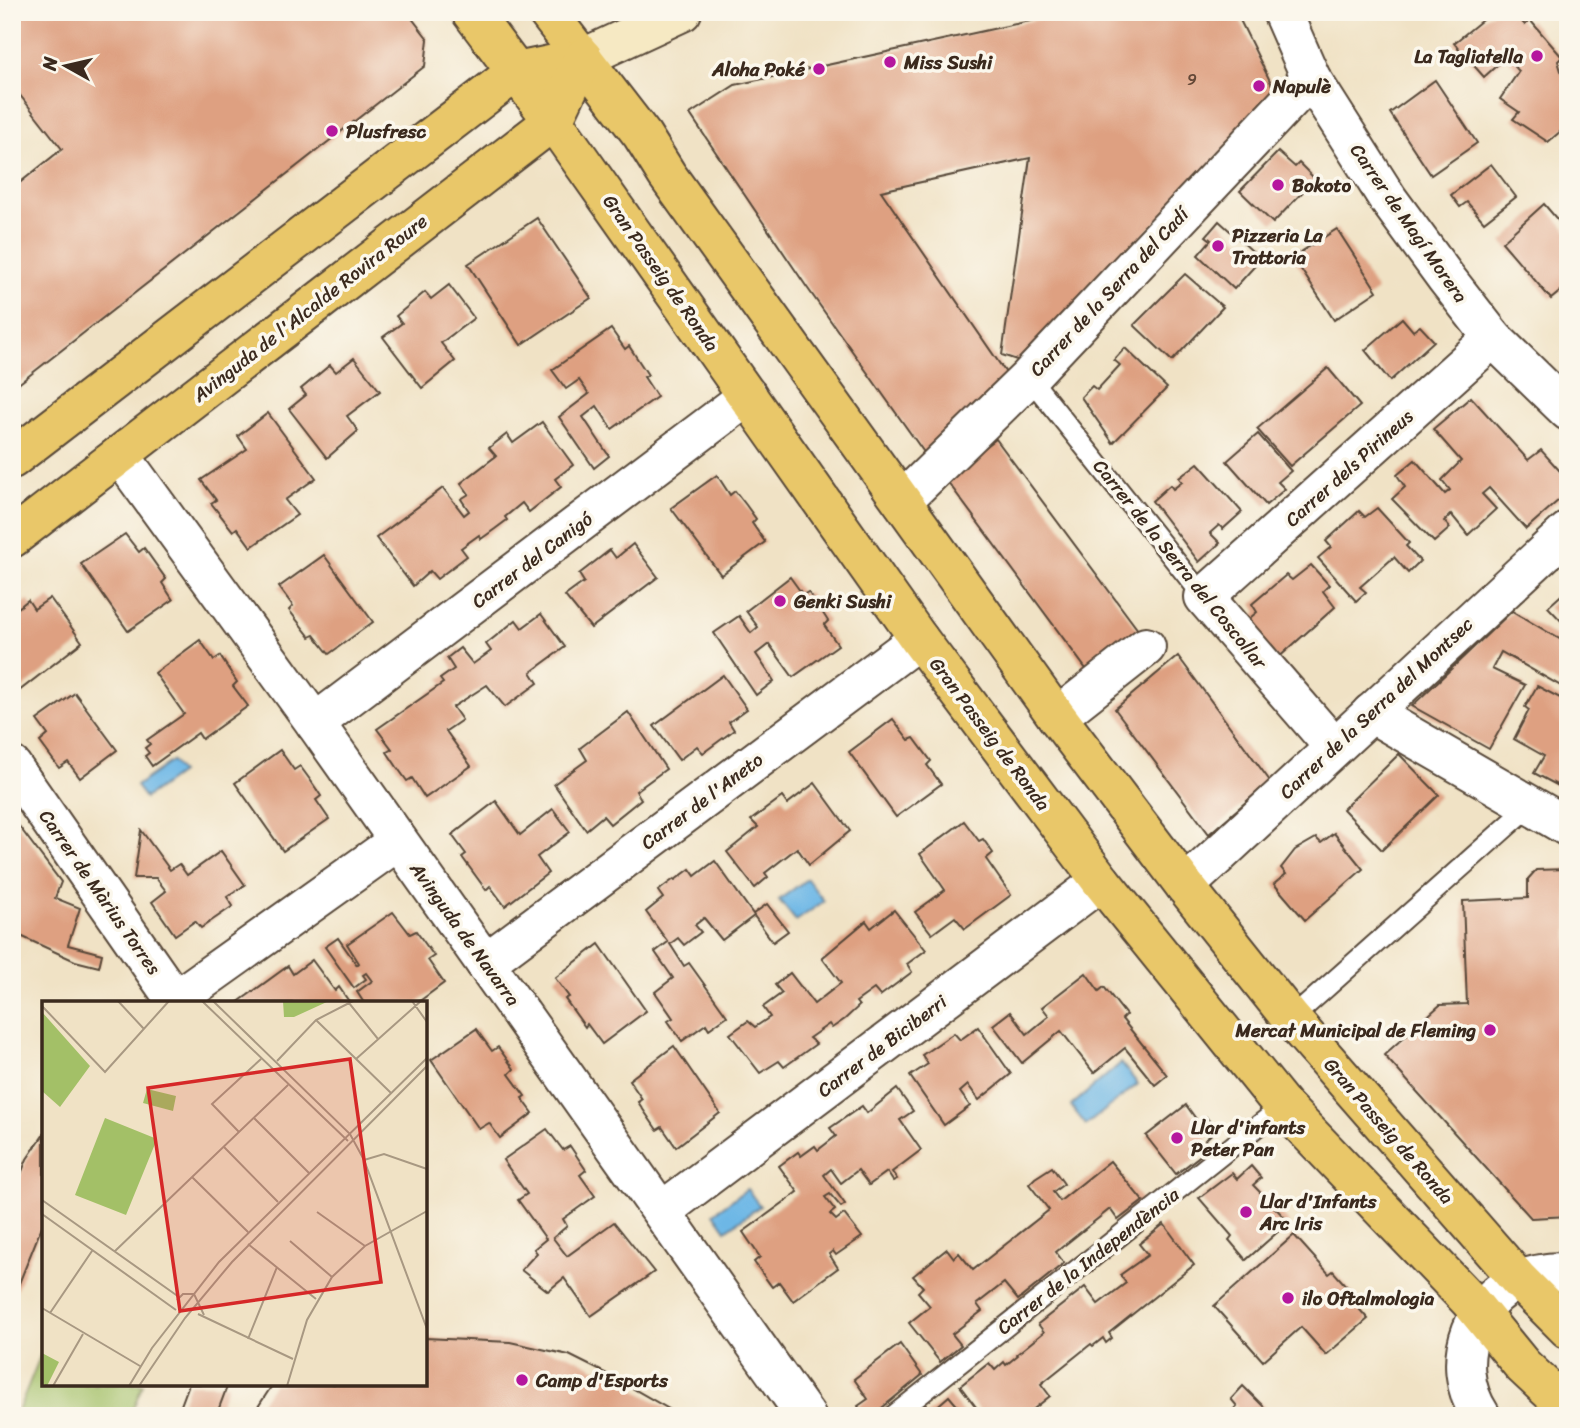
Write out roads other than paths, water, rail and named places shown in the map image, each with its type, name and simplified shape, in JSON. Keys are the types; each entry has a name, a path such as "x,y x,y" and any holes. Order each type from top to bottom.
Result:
{"main road":[{"name":"Gran Passeig de Ronda","path":"471,12 553,121 919,639 1101,881 1283,1105 1479,1312 1523,1366 1568,1408"},
{"name":"Gran Passeig de Ronda","path":"547,12 642,135 667,176 1057,717 1185,886 1290,1019 1518,1279 1568,1329"},
{"path":"12,459 516,72 583,58 682,12"},
{"name":"Avinguda de l'Alcalde Rovira Roure","path":"12,538 553,121 583,58"}],"street":[{"name":"Carrer de Magí Morera","path":"1282,12 1311,78 1388,199 1493,338 1568,411"},
{"name":"Carrer de la Serra del Cadí","path":"902,501 1029,377 1311,78"},
{"name":"Carrer dels Pirineus","path":"1204,597 1493,338"},
{"name":"Carrer del Canigó","path":"315,723 748,396"},
{"name":"Avinguda de Navarra","path":"120,456 315,723 806,1416"},
{"name":"Carrer de la Serra del Montsec","path":"1185,886 1568,531"},
{"name":"Carrer de la Serra del Coscollar","path":"1204,597 1334,747"},
{"name":"Carrer de l'Aneto","path":"485,962 919,639"},
{"path":"1057,717 1146,648"},
{"path":"1371,713 1568,827"},
{"name":"Carrer de Màrius Torres","path":"12,766 175,1000 397,841"},
{"name":"Carrer de Biciberri","path":"662,1211 1101,881"},
{"path":"1481,1416 1468,1392 1464,1369 1466,1341 1479,1312 1492,1296 1518,1279 1556,1271 1568,1273"}],"lane":[{"name":"Carrer de la Serra del Coscollar","path":"1029,377 1204,597"},
{"path":"1290,1019 1530,806"},
{"name":"Carrer de la Independència","path":"893,1416 1283,1105"}],"water":[{"path":"172,761 180,773 145,798 136,786"},
{"path":"807,879 824,901 796,921 779,900"},
{"path":"1121,1063 1138,1084 1086,1125 1071,1106"},
{"path":"747,1189 760,1206 726,1230 714,1213"}],"place":[{"name":"La Tagliatella","path":"1537,56"},
{"name":"Miss Sushi","path":"890,62"},
{"name":"Aloha Poké","path":"819,69"},
{"name":"Napulè","path":"1259,86"},
{"name":"Plusfresc","path":"332,131"},
{"name":"Bokoto","path":"1278,185"},
{"name":"Pizzeria La Trattoria","path":"1218,246"},
{"name":"Genki Sushi","path":"780,601"},
{"name":"Mercat Municipal de Fleming","path":"1490,1030"},
{"name":"Llar d'infants Peter Pan","path":"1177,1138"},
{"name":"Llar d'Infants Arc Iris","path":"1246,1212"},
{"name":"ilo Oftalmologia","path":"1288,1298"},
{"name":"Camp d'Esports","path":"522,1380"}]}
